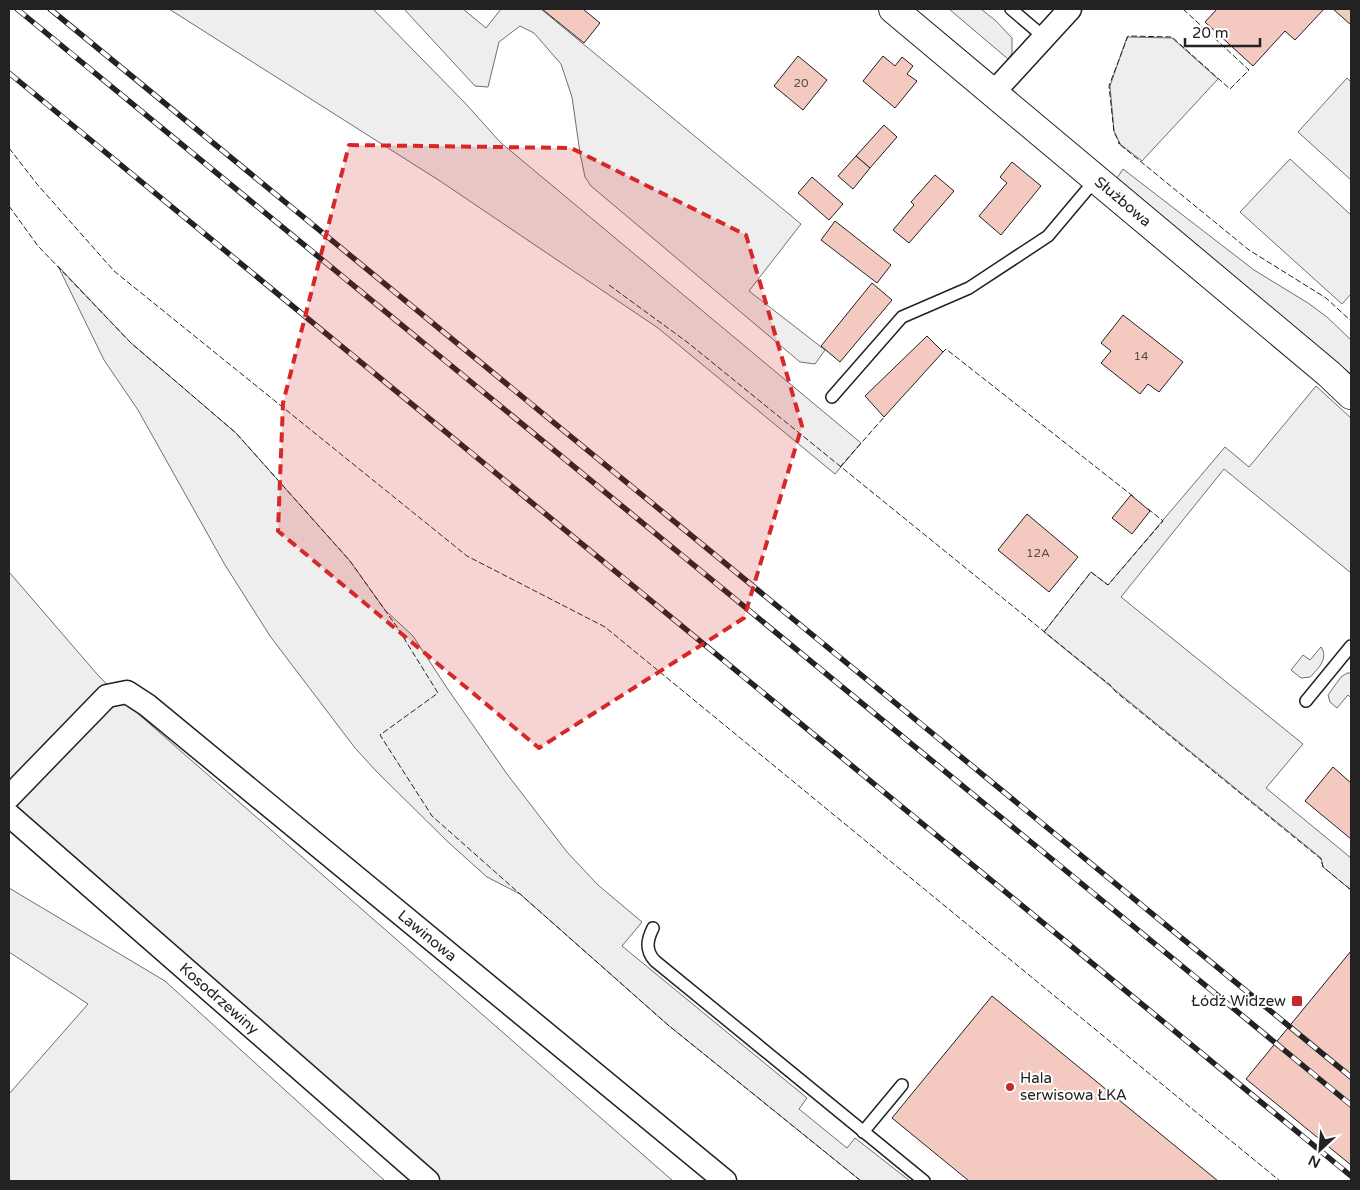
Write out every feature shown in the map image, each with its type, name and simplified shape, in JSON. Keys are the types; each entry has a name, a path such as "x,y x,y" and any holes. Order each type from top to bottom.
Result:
{"street":[{"name":"Służbowa","path":"894,9 1351,395"},
{"path":"993,93 1070,9"},
{"name":"Lawinowa","path":"9,797 107,696 127,692 147,705 725,1181"},
{"name":"Kosodrzewiny","path":"9,815 428,1181"}],"lane":[{"path":"1011,9 1044,37"},
{"path":"832,396 902,317 970,288 1048,236 1096,179"},
{"path":"1306,701 1351,646"},
{"path":"653,928 648,952 655,961 924,1181"},
{"path":"863,1132 902,1085"}],"highlighted area":[{"path":"349,145 571,148 746,235 802,426 744,618 539,748 278,531 283,403"}],"shaded area":[{"path":"169,9 373,9 466,104 500,142 861,443 835,474 658,328 440,181"},
{"path":"404,9 463,9 486,28 501,9 541,9 801,224 749,291 825,350 815,364 800,362 591,186 585,177 572,97 561,64 534,33 520,26 499,42 488,87 475,86"},
{"path":"949,9 981,9 996,21 1012,38 1012,53 1008,59"},
{"path":"1127,37 1172,38 1218,79 1142,161 1120,144 1114,131 1110,86"},
{"path":"1347,78 1351,82 1351,180 1298,132"},
{"path":"1290,159 1351,215 1351,294 1342,304 1240,212"},
{"path":"1123,169 1254,270 1327,317 1351,340 1351,374 1117,178"},
{"path":"58,266 131,343 236,433 350,561 385,610 413,636 507,774 567,852 598,885 642,922 622,946 807,1098 799,1109 847,1148 855,1138 910,1181 861,1181 668,1025 520,894 487,877 448,842 376,771 355,748 270,636 225,565 138,410 104,360"},
{"path":"1316,386 1351,418 1351,573 1224,469 1121,597 1303,744 1266,788 1351,858 1351,890 1323,867 1321,858 1044,632 1091,572 1108,585 1225,447 1249,467"},
{"path":"9,572 120,698 673,1181 428,1181 9,815"},
{"path":"1321,647 1324,655 1323,659 1310,677 1301,678 1291,670 1303,655 1310,660"},
{"path":"1351,673 1351,695 1350,697 1348,695 1337,708 1330,702 1328,695 1341,677"},
{"path":"9,888 165,981 385,1181 9,1181 9,1094 88,1004 9,952"}],"building":[{"path":"542,9 583,9 600,23 584,43"},
{"path":"1217,9 1324,9 1295,40 1285,31 1253,66 1205,22"},
{"path":"1333,9 1351,9 1351,25"},
{"path":"798,56 827,80 803,110 774,86"},
{"path":"883,56 895,66 902,57 913,66 907,74 917,81 895,108 863,81"},
{"path":"884,125 897,137 870,168 856,156"},
{"path":"856,156 870,168 853,189 838,176"},
{"path":"1012,162 1041,186 1001,235 979,216 1007,183 1000,177"},
{"path":"935,175 954,191 909,243 893,230 914,205 911,202"},
{"path":"812,177 843,204 829,220 798,193"},
{"path":"835,221 891,265 877,283 821,240"},
{"path":"872,283 892,300 840,362 821,346"},
{"path":"1123,315 1183,362 1159,392 1148,384 1140,394 1101,363 1111,351 1101,343"},
{"path":"927,336 943,352 884,417 865,396"},
{"path":"1131,495 1150,511 1132,534 1112,518"},
{"path":"1027,514 1078,557 1049,592 998,550"},
{"path":"1333,767 1351,783 1351,839 1305,801"},
{"path":"1351,951 1351,1165 1246,1079"},
{"name":"Hala serwisowa ŁKA","path":"992,996 1218,1181 969,1181 892,1118"}],"railway":[{"path":"17,9 1351,1105"},
{"path":"50,9 1351,1077"},
{"path":"9,73 1351,1176"}],"fence":[{"path":"1183,9 1249,70 1230,89 1172,37 1128,36 1109,86 1114,132 1120,144 1118,143 1249,250 1326,298 1351,321"},
{"path":"9,148 37,184 114,271 467,556 605,627 1280,1181"},
{"path":"9,206 38,246 131,343 236,433 350,561 397,627 438,693 380,735 432,816 668,1025 861,1181"},
{"path":"609,285 687,342 1110,685 1116,692 1321,859 1323,867 1351,890"},
{"path":"942,353 946,349 1134,497"},
{"path":"840,467 885,416"},
{"path":"1044,632 1091,572 1108,585 1163,521 1147,508"}],"place":[{"name":"Łódź Widzew","path":"1297,1001"},
{"name":"Hala serwisowa ŁKA","path":"1010,1087"}]}
